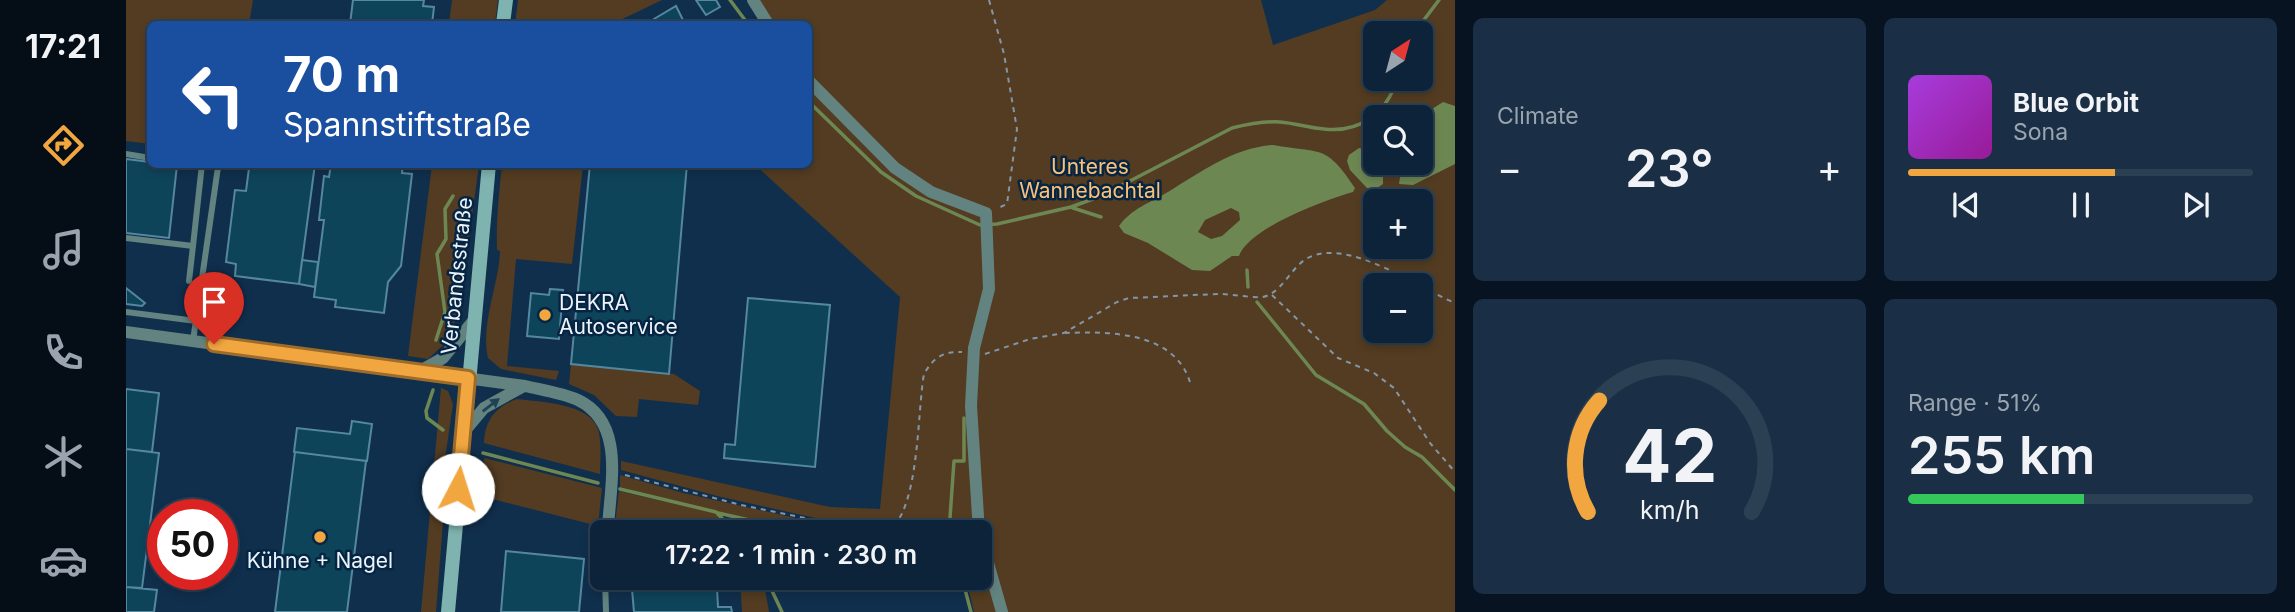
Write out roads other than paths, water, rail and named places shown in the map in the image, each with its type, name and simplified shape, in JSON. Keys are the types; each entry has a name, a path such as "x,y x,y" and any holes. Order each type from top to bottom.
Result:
{"main road":[{"path":"503,21 506,0"},
{"name":"Verbandsstraße","path":"448,612 489,168"}],"street":[{"path":"753,0 766,21"},
{"path":"812,84 895,168 931,192 986,213 989,289 973,356 971,406 979,520"},
{"path":"421,371 443,358 474,320"},
{"path":"126,332 525,386 577,400 595,412 606,427 612,456 609,520"},
{"path":"463,433 484,408 510,391 525,386"},
{"path":"992,576 1002,612"}],"lane":[{"path":"126,154 147,158"},
{"path":"189,281 202,168"},
{"path":"193,341 218,168"},
{"path":"198,206 212,208"},
{"path":"126,238 193,246"},
{"path":"126,312 196,321"},
{"path":"605,590 606,612"}],"waterway":[{"path":"730,0 746,21"},
{"path":"1423,21 1439,0"},
{"path":"812,105 881,172 916,196 980,225 997,224 1071,207 1101,196 1232,128 1268,122 1318,128 1349,128 1379,111 1392,91"},
{"path":"436,340 445,312 437,254 446,239 445,209 453,196"},
{"path":"1073,208 1101,217"},
{"path":"1247,270 1248,287"},
{"path":"1257,302 1316,375 1364,404 1387,431 1405,447 1422,457 1455,490"},
{"path":"433,390 426,411 427,418 443,430"},
{"path":"950,520 954,461 964,461 964,418"},
{"path":"483,453 598,483"},
{"path":"620,489 716,512 724,520"},
{"path":"718,513 749,520"},
{"path":"772,590 782,612"},
{"path":"965,590 971,612"}],"place":[{"name":"DEKRA Autoservice","path":"545,315"},
{"name":"Kühne + Nagel","path":"320,537"}],"park label":[{"name":"Unteres Wannebachtal","path":"1090,179"}]}
